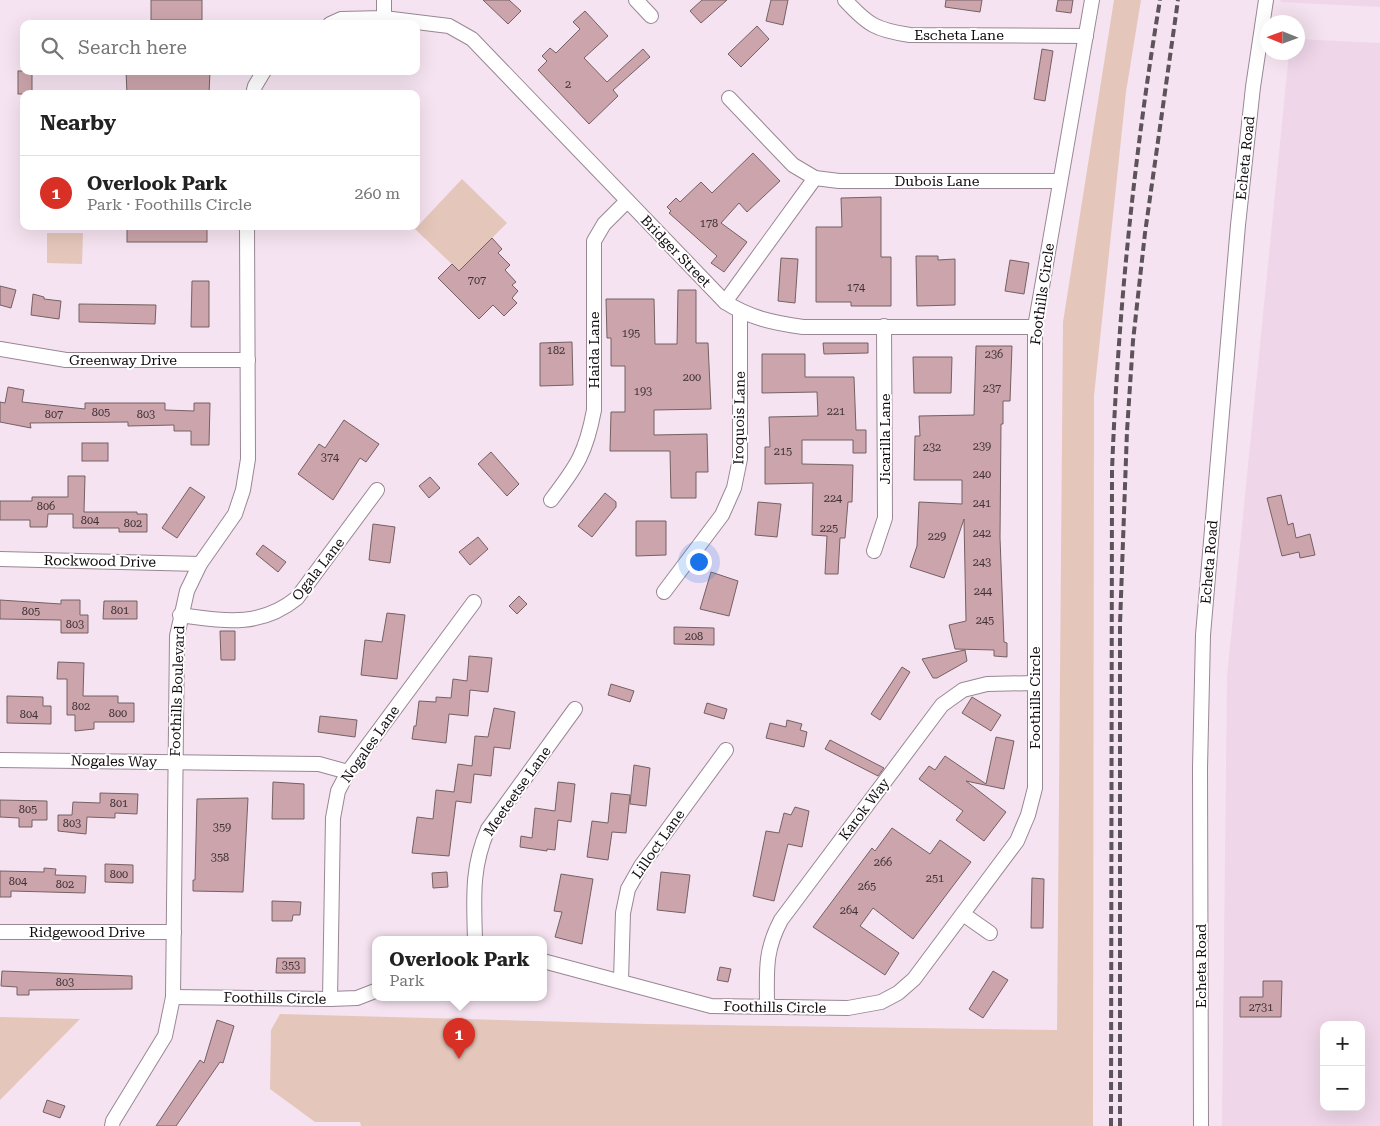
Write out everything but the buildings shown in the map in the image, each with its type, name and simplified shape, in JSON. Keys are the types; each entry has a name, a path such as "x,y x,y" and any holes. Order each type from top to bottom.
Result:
{"street":[{"path":"339,20 384,18 384,0"},
{"path":"636,0 652,16"},
{"name":"Escheta Lane","path":"845,0 865,21 895,33 910,35 1086,36"},
{"name":"Foothills Circle","path":"547,962 621,980 711,1006 848,1008 880,1002 898,993 914,979 1017,841 1028,815 1035,788 1033,368 1035,327 1092,0"},
{"name":"Echeta Road","path":"1201,1126 1200,768 1203,635 1238,225 1253,86 1266,0"},
{"name":"Bridger Street","path":"384,18 400,20"},
{"name":"Bridger Street","path":"420,22 449,26 472,39 725,302 740,311 768,322 803,327 1035,327"},
{"path":"254,90 262,75"},
{"name":"Dubois Lane","path":"729,98 793,165 815,178 839,181 1060,180"},
{"path":"725,302 815,178"},
{"name":"Haida Lane","path":"551,500 578,465 589,437 594,410 594,241 604,224 627,201"},
{"name":"Foothills Boulevard","path":"112,1126 113,1121 165,1036 173,997 177,636 180,615 187,591 200,564 235,514 243,490 248,459 247,230"},
{"name":"Iroquois Lane","path":"664,592 722,515 734,488 740,459 740,311"},
{"name":"Jicarilla Lane","path":"874,551 885,518 884,326"},
{"name":"Greenway Drive","path":"0,350 66,360 248,360"},
{"name":"Ogala Lane","path":"180,615 234,621 261,618 282,610 297,598 377,490"},
{"name":"Rockwood Drive","path":"0,559 200,564"},
{"name":"Nogales Lane","path":"330,1000 333,818 338,791 348,772 474,602"},
{"name":"Karok Way","path":"767,1007 767,961 771,940 781,920 942,706 963,690 979,686 1035,683"},
{"name":"Meeteetse Lane","path":"475,936 474,882 478,852 488,829 575,708"},
{"name":"Lilloct Lane","path":"621,980 623,913 628,889 641,866 726,750"},
{"name":"Nogales Way","path":"0,760 319,764 348,772"},
{"path":"964,914 990,933"},
{"name":"Ridgewood Drive","path":"0,932 174,932"},
{"name":"Foothills Circle","path":"173,997 330,1000 356,998 372,992"}],"shaded area":[{"path":"1114,0 1141,0 1126,92 1094,396 1093,1126 361,1126 360,1122 315,1122 270,1089 271,1030 280,1014 648,1024 1057,1030 1063,322"},
{"path":"1281,0 1380,0 1380,7 1280,2"},
{"path":"1305,39 1380,43 1380,1126 1222,1126 1227,677 1288,60 1305,60"},
{"path":"462,179 507,223 459,271 416,230 420,230 420,224"},
{"path":"47,233 83,233 82,264 47,263"},
{"path":"0,1017 80,1019 0,1100"}],"railway":[{"path":"1111,1126 1112,471 1118,353 1128,235 1142,117 1160,0"},
{"path":"1120,1126 1120,624 1127,431 1133,341 1145,233 1178,0"}],"place":[{"name":"Overlook Park","path":"459,1059"}]}
